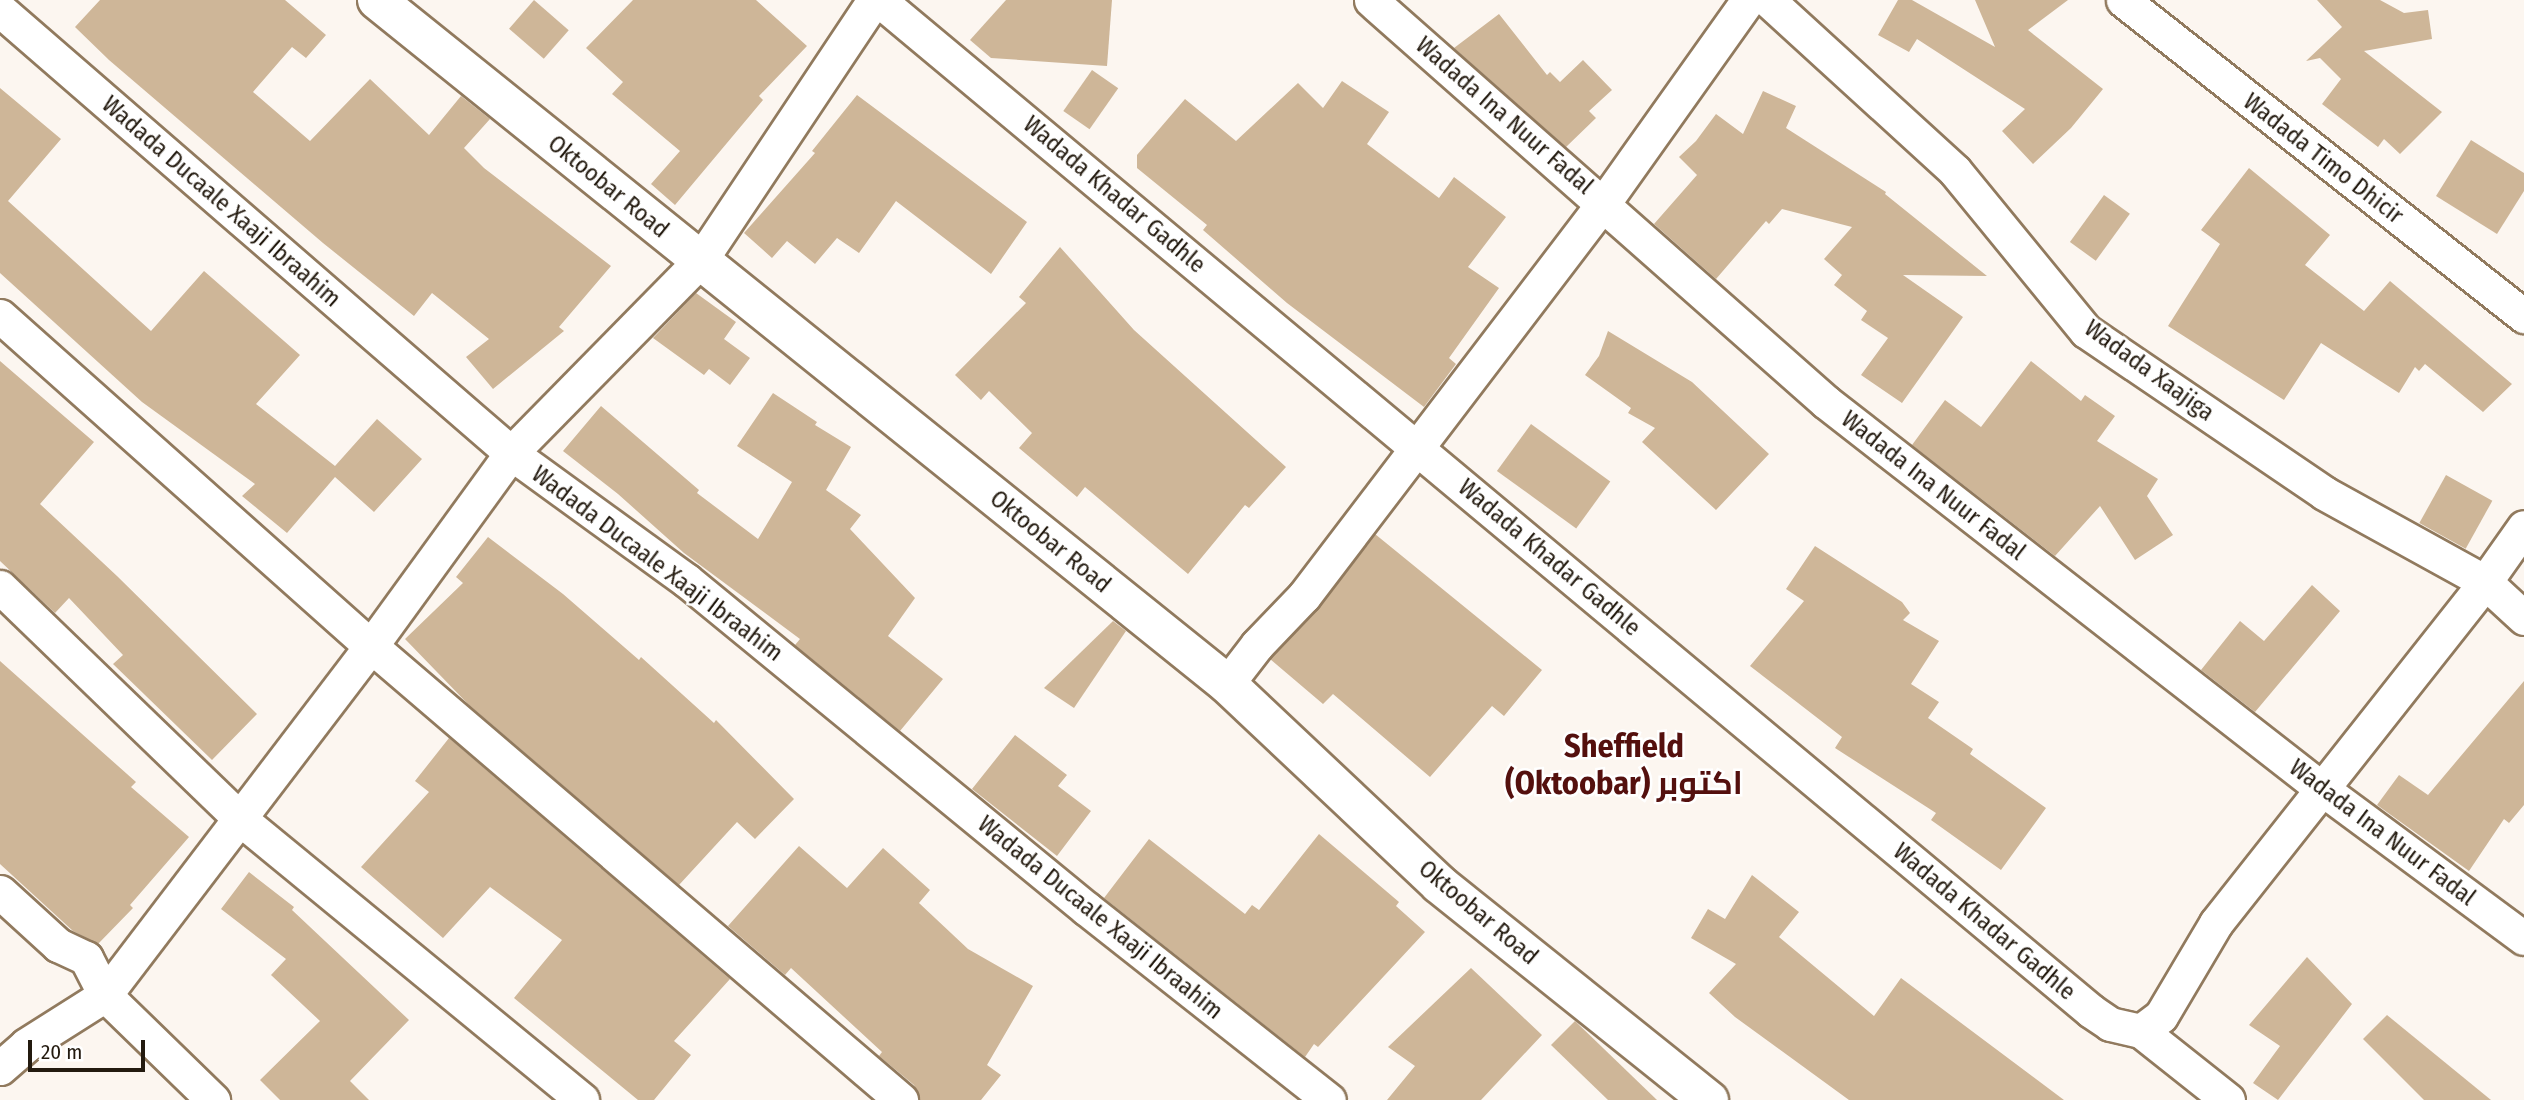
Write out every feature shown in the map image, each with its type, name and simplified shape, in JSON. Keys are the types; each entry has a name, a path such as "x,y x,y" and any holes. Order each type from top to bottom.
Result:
{"street":[{"name":"Oktoobar Road","path":"377,0 1227,684 1439,884 1709,1100"},
{"path":"0,1068 26,1045 104,995 370,646 511,453 700,261 876,0"},
{"name":"Wadada Khadar Gadhle","path":"876,0 2091,1011 2110,1024 2141,1031 2228,1100"},
{"name":"Wadada Ina Nuur Fadal","path":"1371,0 1826,402 2321,788 2524,938"},
{"path":"1227,684 1257,645 1304,596 1604,204 1748,0"},
{"name":"Wadada Xaajiga","path":"1768,0 1955,172 2086,331 2324,493 2485,582 2524,618"},
{"name":"Wadada Timo Dhicir","path":"2123,0 2524,316"},
{"name":"Wadada Ducaale Xaaji Ibraahim","path":"3,9 511,453 686,580 1087,909 1329,1100"},
{"path":"0,316 370,646 901,1100"},
{"path":"2141,1031 2161,1016 2216,923 2485,582 2524,527"},
{"path":"0,587 239,818 582,1100"},
{"path":"0,892 50,939 86,958 104,995 213,1100"}],"building":[{"path":"100,0 285,0 326,35 306,58 292,47 253,92 310,141 370,79 429,135 461,96 490,119 464,148 484,168 611,266 559,327 564,331 493,389 466,357 489,339 432,293 414,316 323,243 109,60 75,27"},
{"path":"534,0 569,30 544,59 509,29"},
{"path":"633,0 756,0 807,46 759,96 763,100 675,205 651,184 680,151 612,94 623,82 586,48"},
{"path":"1006,0 1112,0 1107,66 991,58 970,40"},
{"path":"1898,0 1912,0 1995,47 1975,0 2068,0 2028,30 2103,89 2071,128 2033,164 2002,131 2025,109 1917,39 1909,52 1878,35"},
{"path":"2317,0 2380,0 2404,13 2428,10 2432,39 2364,51 2442,112 2400,154 2384,139 2378,147 2322,104 2341,79 2320,58 2306,61 2342,27"},
{"path":"1499,14 1547,75 1550,72 1560,82 1583,60 1612,90 1589,111 1596,118 1566,147 1454,48"},
{"path":"1092,70 1118,88 1090,129 1063,111"},
{"path":"1342,81 1389,112 1367,144 1439,198 1454,177 1506,217 1468,267 1499,288 1449,358 1456,364 1424,407 1287,303 1203,230 1207,225 1137,168 1137,155 1185,99 1236,141 1298,83 1323,108"},
{"path":"0,88 61,139 8,201 151,331 204,271 300,355 256,404 335,466 377,419 422,459 374,512 335,477 287,533 242,496 255,484 142,402 0,273"},
{"path":"1763,91 1796,106 1786,128 1886,192 1885,194 1987,276 1903,275 1963,317 1902,403 1861,375 1888,338 1861,320 1867,311 1834,285 1842,275 1824,259 1852,227 1782,209 1769,224 1766,221 1716,279 1654,224 1697,175 1679,157 1696,141 1716,114 1743,134"},
{"path":"857,95 1027,222 991,274 896,201 859,253 837,238 815,264 787,241 772,258 744,233 815,153 812,151"},
{"path":"2471,140 2524,173 2524,191 2497,234 2436,196"},
{"path":"2249,168 2330,235 2305,265 2364,311 2390,281 2512,384 2483,412 2425,364 2419,371 2415,367 2399,393 2321,343 2284,400 2168,326 2220,244 2201,230"},
{"path":"2104,195 2130,214 2096,261 2070,242"},
{"path":"1060,247 1134,330 1286,467 1249,508 1245,505 1188,574 1085,487 1077,497 1019,448 1032,433 989,391 981,400 955,375 1026,303 1019,297"},
{"path":"696,293 736,322 724,339 750,358 730,385 709,369 704,375 653,338"},
{"path":"1608,331 1692,382 1769,454 1716,510 1642,442 1655,428 1628,413 1631,408 1585,375 1599,356"},
{"path":"0,361 94,442 40,504 257,714 212,760 113,664 123,655 69,598 55,613 0,561"},
{"path":"2031,361 2081,401 2085,395 2115,416 2097,441 2158,479 2147,496 2173,535 2135,560 2100,506 2055,556 1912,445 1945,400 1981,427"},
{"path":"773,393 817,422 815,425 851,447 826,490 861,515 850,529 915,598 888,636 943,679 900,731 795,645 800,639 684,553 618,494 563,451 601,406 699,490 697,493 758,539 792,482 737,446"},
{"path":"1531,424 1610,482 1576,529 1497,471"},
{"path":"2446,475 2492,501 2466,549 2419,523"},
{"path":"1375,534 1542,670 1504,716 1492,706 1430,777 1333,694 1323,704 1270,659 1319,608"},
{"path":"488,537 563,594 639,660 641,657 714,723 716,720 794,799 755,839 737,822 679,885 468,704 405,639 463,583 456,577"},
{"path":"1815,546 1902,602 1910,613 1903,620 1939,641 1911,684 1939,702 1928,718 1973,749 1970,754 2046,808 2001,870 1931,820 1936,813 1835,748 1842,737 1750,666 1804,601 1786,589"},
{"path":"2312,585 2340,611 2255,712 2201,670 2240,621 2264,641"},
{"path":"1113,621 1126,631 1074,708 1044,688"},
{"path":"0,661 136,782 131,787 189,837 130,905 133,908 98,944 73,931 0,864"},
{"path":"2524,681 2524,805 2509,823 2504,819 2469,871 2377,805 2399,775 2428,795"},
{"path":"1015,735 1067,775 1058,786 1091,811 1057,856 972,789"},
{"path":"449,738 730,979 674,1041 691,1055 654,1100 638,1100 514,998 562,940 490,887 443,938 361,867 429,792 415,781"},
{"path":"1319,834 1399,902 1396,906 1425,932 1318,1047 1314,1044 1305,1057 1104,898 1149,839 1245,914 1252,905 1259,910"},
{"path":"799,846 847,888 883,848 930,890 919,903 968,949 1033,986 987,1065 1001,1075 981,1100 920,1100 914,1085 879,1056 882,1052 791,968 785,975 728,926"},
{"path":"249,872 294,907 292,910 409,1020 350,1081 369,1100 280,1100 260,1080 320,1021 271,975 286,959 221,909"},
{"path":"1752,875 1799,912 1779,937 1874,1016 1901,978 2064,1100 1849,1100 1735,1017 1709,993 1736,964 1691,938 1708,909 1725,919"},
{"path":"2307,957 2352,1004 2278,1100 2253,1083 2280,1046 2249,1025"},
{"path":"1471,968 1542,1035 1481,1100 1387,1100 1415,1066 1388,1047"},
{"path":"2387,1015 2491,1100 2424,1100 2363,1039"},
{"path":"1575,1021 1657,1100 1608,1100 1551,1045"}],"district":[{"name":"Sheffield (Oktoobar) اكتوبر","path":"1624,766"}]}
